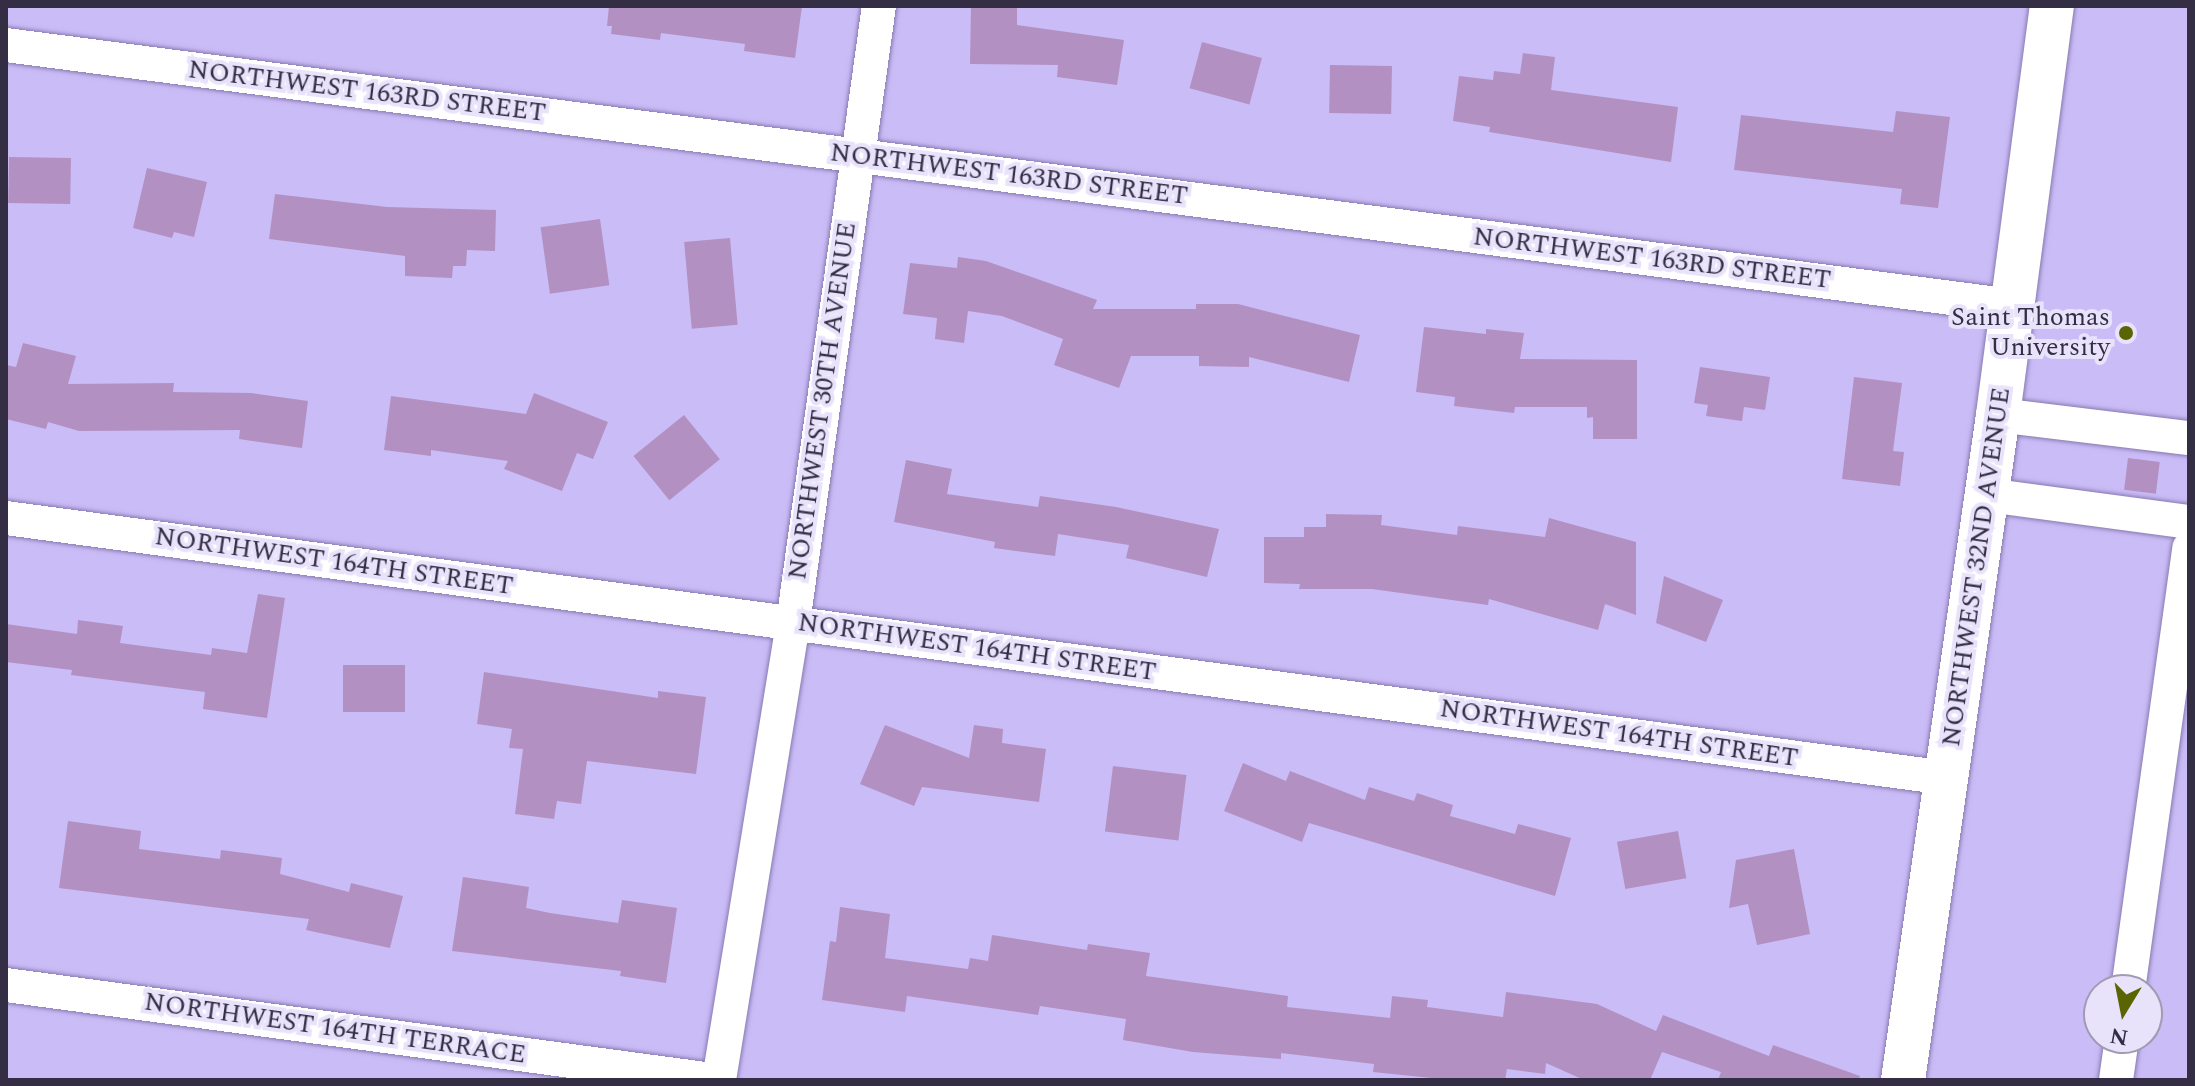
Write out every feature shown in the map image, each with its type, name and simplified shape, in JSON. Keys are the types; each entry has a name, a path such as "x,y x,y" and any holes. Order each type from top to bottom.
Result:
{"street":[{"name":"NORTHWEST 30TH AVENUE","path":"719,1080 793,623 879,6"},
{"name":"NORTHWEST 32ND AVENUE","path":"1903,1080 1987,495 2052,6"},
{"name":"NORTHWEST 163RD STREET","path":"6,45 2013,306"},
{"path":"1998,415 2189,438"},
{"path":"1987,495 2189,522"},
{"name":"NORTHWEST 164TH STREET","path":"6,518 1947,778"},
{"path":"2130,974 2189,548"},
{"name":"NORTHWEST 164TH TERRACE","path":"6,985 712,1080"},
{"path":"2116,1080 2120,1054"}],"building":[{"path":"609,6 802,6 795,58 744,51 745,44 661,33 660,40 611,34 612,26 607,26"},
{"path":"971,6 1017,6 1017,25 1124,40 1117,85 1057,77 1058,65 970,64"},
{"path":"1202,42 1262,58 1249,104 1190,88"},
{"path":"1523,53 1555,57 1551,90 1678,107 1671,162 1489,132 1490,127 1453,121 1459,76 1493,80 1494,71 1520,74"},
{"path":"1330,65 1392,66 1391,114 1329,113"},
{"path":"1896,111 1950,117 1938,208 1900,204 1902,189 1734,170 1741,115 1893,132"},
{"path":"9,157 71,158 70,204 8,203"},
{"path":"147,168 207,182 194,237 174,232 172,238 133,228"},
{"path":"275,194 387,207 496,210 495,251 467,250 466,266 453,266 452,278 405,276 405,256 269,239"},
{"path":"600,219 609,285 550,294 541,227"},
{"path":"730,238 738,325 692,329 684,242"},
{"path":"958,257 986,261 1097,300 1093,309 1196,309 1196,304 1238,304 1360,335 1349,382 1249,357 1249,367 1199,366 1199,356 1131,356 1119,388 1054,365 1063,339 1002,316 968,311 964,343 935,339 937,318 903,314 910,263 957,268"},
{"path":"1424,327 1486,334 1486,329 1524,333 1520,359 1637,360 1637,439 1593,439 1593,417 1587,418 1587,407 1515,407 1514,413 1454,406 1455,397 1416,392"},
{"path":"23,343 76,356 68,384 174,383 173,392 251,393 308,401 302,448 239,439 240,430 79,431 48,422 46,429 6,419 6,365 16,367"},
{"path":"1700,367 1770,377 1765,410 1744,407 1742,421 1706,416 1708,405 1694,403"},
{"path":"1854,377 1902,383 1893,451 1904,452 1900,486 1842,479"},
{"path":"534,393 608,422 593,459 577,453 562,491 504,469 508,461 431,450 431,456 384,450 391,396 526,414"},
{"path":"684,415 720,459 669,500 633,456"},
{"path":"2128,458 2160,462 2156,494 2124,490"},
{"path":"906,460 952,469 947,494 1038,507 1040,496 1116,507 1219,529 1207,577 1126,558 1129,545 1058,534 1055,556 994,548 995,542 894,522"},
{"path":"1326,514 1382,515 1381,525 1457,535 1458,526 1545,537 1549,518 1636,542 1636,615 1605,604 1598,630 1489,599 1488,605 1372,589 1299,589 1300,584 1264,583 1264,537 1304,537 1304,527 1326,527"},
{"path":"1664,576 1723,600 1706,642 1656,623"},
{"path":"258,594 285,598 267,718 203,709 205,692 71,675 72,670 6,662 6,624 77,634 78,620 123,626 120,643 211,655 212,648 247,653"},
{"path":"343,665 405,665 405,712 343,712"},
{"path":"484,672 658,698 658,691 706,697 696,774 587,761 581,804 557,801 554,819 515,814 523,749 509,748 512,729 477,724"},
{"path":"885,725 969,758 974,725 1003,729 1002,743 1046,749 1039,802 922,787 914,806 860,784"},
{"path":"1243,763 1286,781 1290,771 1365,800 1369,787 1414,801 1417,793 1453,805 1450,816 1515,834 1518,824 1571,838 1555,896 1309,823 1302,842 1224,811"},
{"path":"1113,766 1186,775 1178,841 1105,832"},
{"path":"68,821 141,831 139,849 220,859 221,850 282,858 280,874 349,892 351,883 403,896 390,948 306,930 309,919 59,888"},
{"path":"1678,831 1686,878 1625,889 1617,842"},
{"path":"1794,849 1810,934 1757,945 1748,904 1729,908 1736,860"},
{"path":"463,877 529,887 526,908 618,923 622,900 677,908 666,983 620,976 621,971 452,951"},
{"path":"840,907 890,914 885,958 968,969 970,958 988,961 992,935 1087,950 1088,944 1150,953 1146,976 1288,996 1287,1007 1390,1018 1392,996 1428,1000 1427,1007 1503,1017 1506,992 1597,1004 1656,1031 1663,1015 1769,1056 1773,1045 1860,1076 1859,1080 1718,1080 1721,1072 1662,1052 1650,1080 1584,1080 1546,1063 1545,1074 1507,1069 1505,1080 1451,1080 1373,1072 1374,1064 1281,1053 1281,1059 1193,1052 1123,1040 1126,1019 1040,1006 1038,1015 907,996 905,1012 822,1000 830,941 836,942"}],"place":[{"name":"Saint Thomas University","path":"2126,333"}]}
